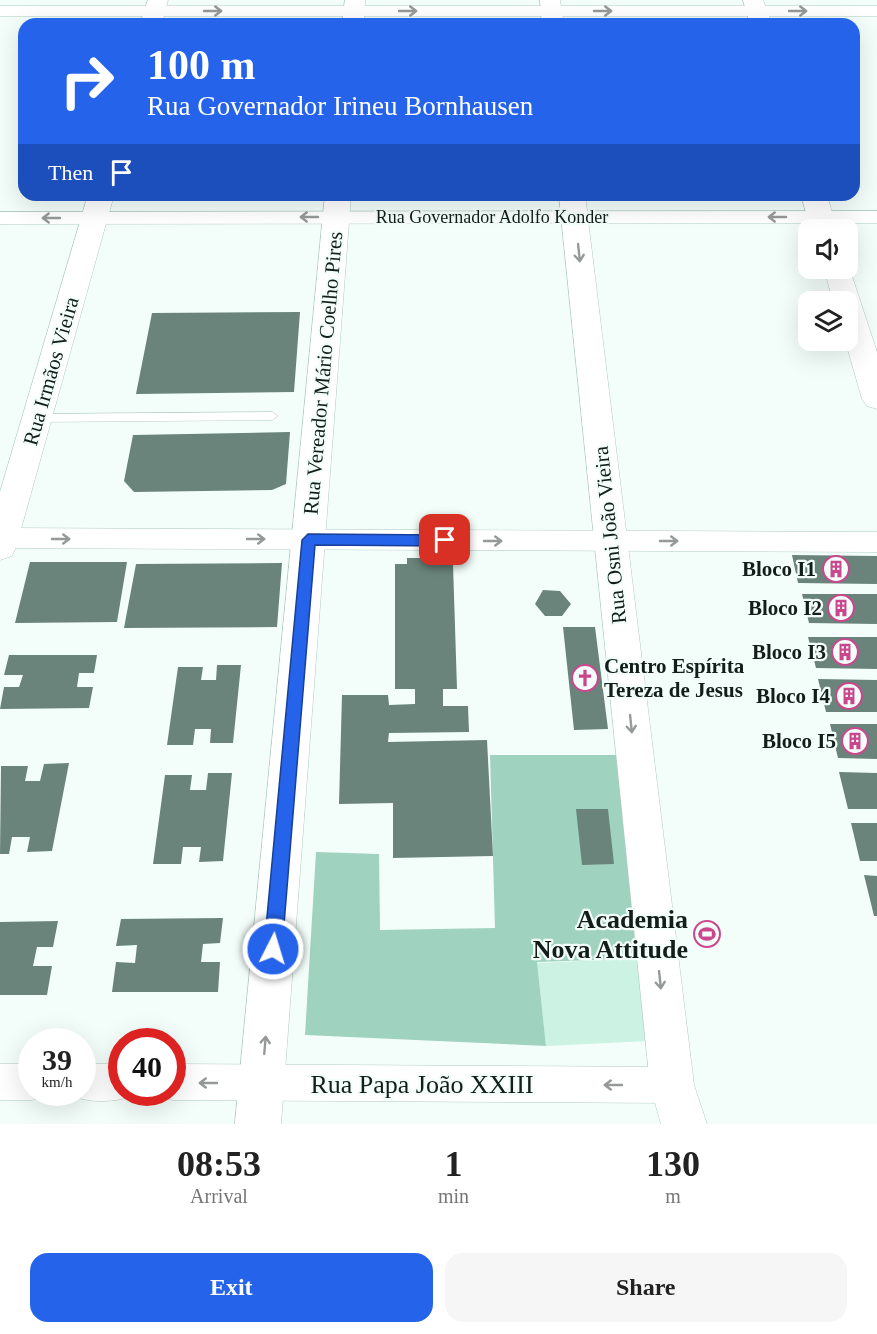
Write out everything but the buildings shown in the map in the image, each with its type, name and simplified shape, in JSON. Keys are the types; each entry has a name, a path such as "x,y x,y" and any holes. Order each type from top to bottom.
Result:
{"street":[{"path":"0,11 877,11"},
{"name":"Rua Governador Adolfo Konder","path":"0,218 98,206 573,206 877,217"},
{"name":"Rua Irmãos Vieira","path":"1,541 98,206"},
{"name":"Rua Vereador Mário Coelho Pires","path":"258,1124 337,206"},
{"name":"Rua Osni João Vieira","path":"573,206 610,541 678,1105"},
{"path":"858,338 877,399"},
{"path":"1,541 877,542"},
{"path":"0,1082 18,1082"},
{"name":"Rua Papa João XXIII","path":"186,1082 262,1083 678,1105"}],"lane":[{"path":"37,418 272,416"}],"green space":[{"path":"490,755 626,755 648,958 537,962 546,1046 305,1035 316,852 379,854 380,930 495,928"},
{"path":"648,958 649,1041 546,1046 537,963"}],"place":[{"name":"Bloco I1","path":"836,569"},
{"name":"Bloco I2","path":"841,608"},
{"name":"Bloco I3","path":"845,652"},
{"name":"Centro Espírita Tereza de Jesus","path":"585,678"},
{"name":"Bloco I4","path":"849,696"},
{"name":"Bloco I5","path":"855,741"},
{"name":"Academia Nova Attitude","path":"707,934"}],"route":[{"path":"273,949 308,540 445,540"}]}
